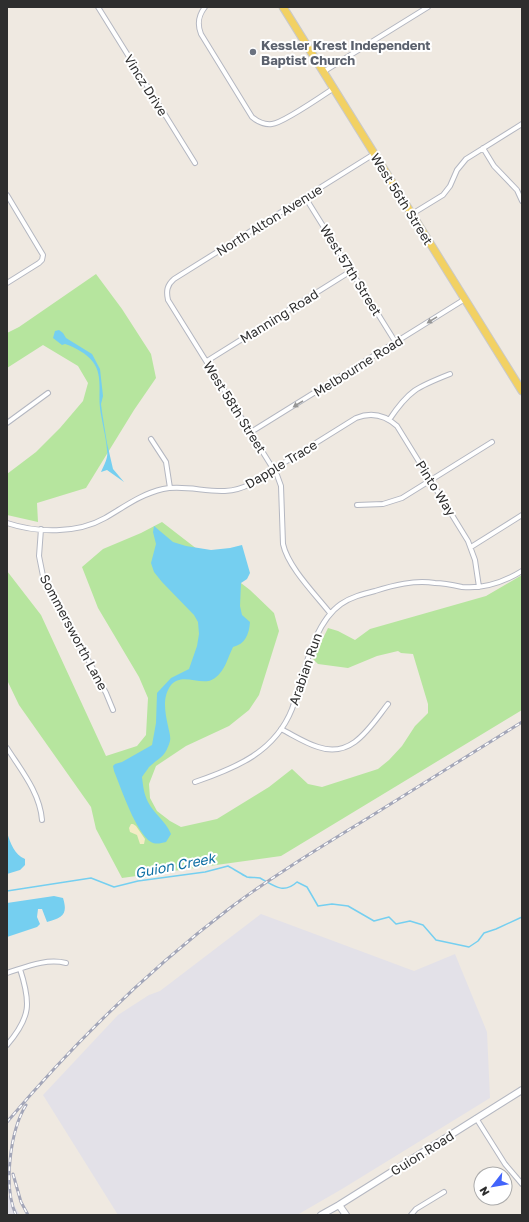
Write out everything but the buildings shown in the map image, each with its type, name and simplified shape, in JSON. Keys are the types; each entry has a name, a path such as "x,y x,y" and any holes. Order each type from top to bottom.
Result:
{"main road":[{"name":"West 56th Street","path":"283,7 411,214 520,382 522,391"}],"street":[{"name":"Vincz Drive","path":"98,7 194,163"},
{"path":"204,7 199,17 198,25 201,34 252,117 262,124 278,122 334,88"},
{"path":"323,72 428,7"},
{"path":"411,214 443,195 450,186 461,164 469,156 522,124"},
{"path":"483,148 494,166 517,190 522,200"},
{"name":"North Alton Avenue","path":"167,288 174,279 374,154"},
{"path":"7,195 42,253 43,258 39,263 7,284"},
{"name":"West 57th Street","path":"305,197 396,343"},
{"name":"Manning Road","path":"207,361 351,271"},
{"name":"West 58th Street","path":"167,288 168,300 251,432 278,478 281,486 283,544 287,557 330,613"},
{"name":"Melbourne Road","path":"251,432 465,299"},
{"path":"389,420 401,402 411,393 426,383 450,374"},
{"path":"7,423 48,393"},
{"name":"Dapple Trace","path":"7,523 41,529 64,530 90,525 151,492 170,488 187,488 217,492 231,491 248,485 358,417 372,414 389,420"},
{"name":"Pinto Way","path":"389,420 397,426 471,547 476,560 479,586"},
{"path":"152,439 166,462 170,488"},
{"path":"357,506 380,505 394,502 431,481 492,442"},
{"path":"471,547 522,515"},
{"name":"Sommersworth Lane","path":"41,529 39,556 44,576 106,693 113,710"},
{"name":"Arabian Run","path":"195,782 226,771 252,757 268,744 281,729 292,709 318,632 330,613 343,603 355,596 400,584 434,582 462,587 479,586 499,582 522,571"},
{"path":"281,729 317,747 328,749 341,748 360,738 388,704"},
{"path":"7,748 36,795 40,806 42,820"},
{"path":"7,974 34,964 56,961 66,964"},
{"path":"7,1045 22,1025 28,1007 27,989 20,969"},
{"name":"Guion Road","path":"321,1215 522,1090"},
{"path":"476,1118 502,1160 522,1184"},
{"path":"410,1215 416,1209 444,1192"},
{"path":"339,1205 346,1215"}],"shaded area":[{"path":"261,914 414,971 455,954 487,1032 490,1098 297,1215 118,1215 43,1095 118,1015 149,995 160,991"},
{"path":"7,1193 20,1215 7,1215"}],"green space":[{"path":"96,274 122,309 151,354 156,378 134,410 86,488 37,503 38,522 7,515 7,474 36,452 60,428 83,401 88,383 78,366 43,345 7,368 7,333 19,327"},
{"path":"162,522 250,590 274,613 279,631 259,695 249,710 229,726 186,746 156,766 149,784 150,798 157,811 181,827 217,819 269,787 292,769 308,784 322,787 378,769 402,746 415,726 428,713 428,704 413,654 401,653 398,651 377,656 348,668 318,664 313,659 328,628 338,631 355,640 370,629 486,596 522,575 522,710 281,856 122,878 96,829 91,807 19,705 7,680 7,571 41,615 106,756 137,746 146,735 148,698 139,677 98,608 82,567 103,549 141,533"}],"sand":[{"path":"131,824 136,826 145,839 144,844 140,844 137,835 130,832 129,828"}],"water":[{"path":"59,330 66,338 92,354 100,369 103,396 101,404 107,443 113,469 124,482 107,470 101,472 106,461 107,453 100,408 99,378 96,367 90,359 77,349 69,345 62,345 53,338 55,331"},
{"path":"154,526 173,542 186,546 211,550 242,545 250,573 247,579 241,583 240,606 242,615 250,622 249,631 246,638 241,644 233,647 224,668 215,678 210,681 181,679 171,685 166,694 165,710 170,741 164,754 149,767 142,777 143,787 148,802 171,834 166,842 157,844 151,842 140,830 125,799 113,766 152,745 156,723 157,693 171,678 189,669 197,646 199,634 198,622 194,615 154,572 151,563 156,544 153,532"},
{"path":"7,833 18,854 25,859 25,865 20,870 7,874"},
{"path":"54,896 63,898 65,908 60,917 47,922 42,909 38,909 37,917 40,924 37,927 7,937 7,903"}],"waterway":[{"name":"Guion Creek","path":"7,891 91,878 114,887 138,881 205,872 228,866 247,877 260,878 278,888 287,888 297,882 307,887 318,906 332,904 348,906 374,921 389,917 396,924 410,921 423,925 436,940 469,947 478,941 484,933 522,917"}],"railway":[{"path":"7,1122 58,1064 112,1009 199,932 264,884 522,722"},
{"path":"16,1215 10,1190 10,1159 16,1129 20,1116 26,1105"},
{"path":"13,1174 21,1202 28,1215"}],"place":[{"name":"Kessler Krest Independent Baptist Church","path":"253,52"}]}
